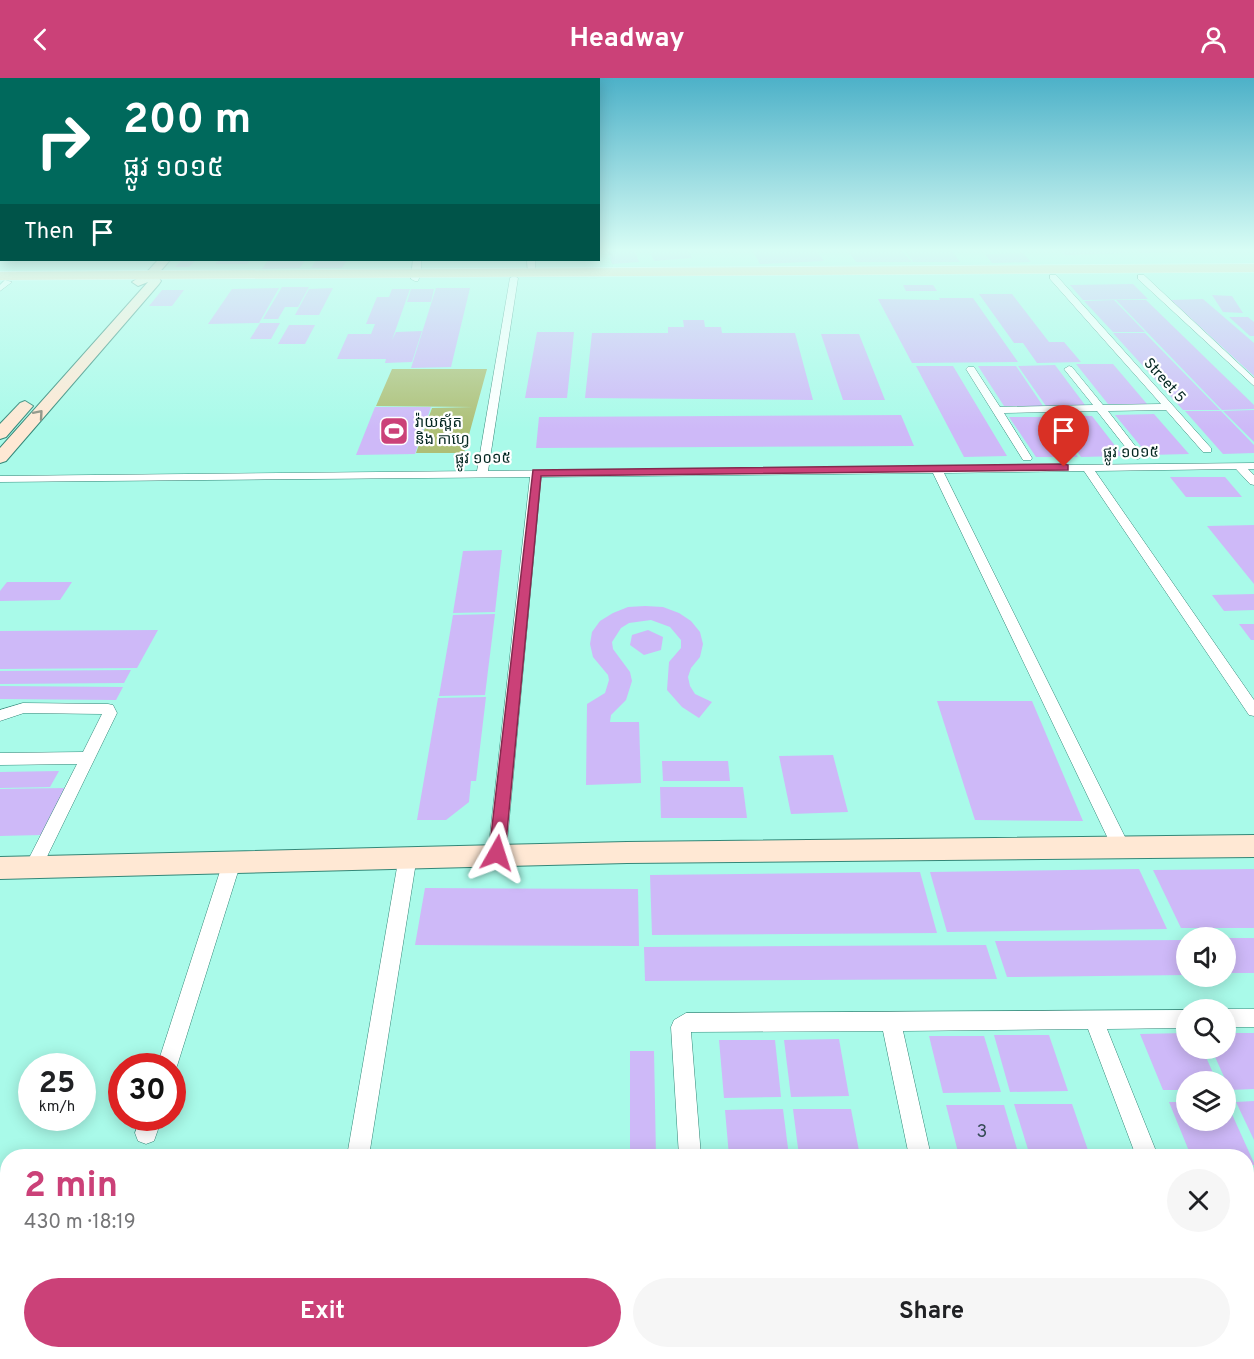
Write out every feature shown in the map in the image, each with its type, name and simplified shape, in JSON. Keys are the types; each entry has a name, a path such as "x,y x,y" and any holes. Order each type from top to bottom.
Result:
{"main road":[{"path":"48,381 118,310"},
{"path":"0,458 123,310"},
{"path":"0,434 32,399"},
{"path":"0,867 497,853 1254,846"}],"street":[{"path":"482,473 509,310"},
{"name":"Street 5","path":"1082,310 1207,450"},
{"path":"1176,310 1254,383"},
{"path":"971,369 1027,458"},
{"path":"1069,369 1138,456"},
{"path":"997,410 1169,407"},
{"path":"1239,466 1254,482"},
{"name":"ផ្លូវ ១០១៥","path":"0,479 1254,466"},
{"path":"1087,467 1254,711"},
{"path":"937,469 1121,847"},
{"path":"497,853 536,473"},
{"path":"2,714 23,708 108,709 110,713 34,866"},
{"path":"0,759 88,758"},
{"path":"359,1149 408,856"},
{"path":"171,1053 232,862"},
{"path":"1236,1018 1254,1018"},
{"path":"690,1149 681,1028 683,1024 1176,1019"},
{"path":"1094,1020 1144,1149"},
{"path":"891,1022 919,1149"}],"green space":[{"path":"392,369 487,369 464,453 416,453 432,408 473,407 376,406"}],"building":[{"path":"218,310 267,310 259,323 208,324"},
{"path":"268,310 283,310 278,319 263,319"},
{"path":"298,310 322,310 319,315 295,315"},
{"path":"372,310 403,310 392,340 396,332 422,331 412,362 385,363 386,359 337,359 348,334 371,334 375,324 366,324"},
{"path":"429,310 465,310 451,367 411,368"},
{"path":"884,310 981,310 1018,362 912,363"},
{"path":"990,310 1024,310 1049,342 1064,342 1081,362 1037,363 1023,343 1014,343"},
{"path":"1092,310 1123,310 1145,332 1113,332"},
{"path":"1125,310 1156,310 1254,405 1254,409 1222,410"},
{"path":"1182,310 1215,310 1254,343 1254,376"},
{"path":"1222,310 1241,310 1243,313 1223,312"},
{"path":"1229,317 1248,317 1254,322 1254,336 1250,336"},
{"path":"683,320 704,320 705,327 721,327 722,333 795,333 813,400 585,398 592,333 668,333 668,327 684,327"},
{"path":"260,323 280,323 271,339 250,339"},
{"path":"289,325 315,325 305,344 278,344"},
{"path":"537,332 574,332 567,398 525,398"},
{"path":"1113,333 1145,333 1220,410 1183,410"},
{"path":"821,334 859,334 885,400 843,400"},
{"path":"1076,364 1113,364 1147,404 1108,404"},
{"path":"1055,365 1085,405 1046,406 1018,366"},
{"path":"916,366 953,366 1007,456 964,457"},
{"path":"978,366 1016,366 1043,406 1004,406"},
{"name":"វ៉ាយស្ព័ត និង កាហ្វេ","path":"375,407 431,407 415,454 356,455"},
{"path":"1254,410 1254,442 1223,411"},
{"path":"1185,411 1221,411 1254,445 1254,453 1223,454"},
{"path":"1154,414 1189,454 1148,455 1115,415"},
{"path":"901,415 914,446 536,448 539,417"},
{"path":"1052,416 1092,416 1123,456 1081,457"},
{"path":"1009,417 1049,417 1078,457 1036,457"},
{"path":"1170,477 1225,477 1242,497 1186,497"},
{"path":"1254,525 1254,584 1207,526"},
{"path":"502,550 495,612 453,613 463,551"},
{"path":"7,582 72,582 60,600 0,601 0,591"},
{"path":"1254,594 1254,610 1224,611 1212,595"},
{"path":"628,607 663,607 679,613 691,621 700,632 703,644 700,657 691,668 688,677 695,694 712,702 699,718 682,707 667,690 669,662 681,648 681,640 670,627 651,620 629,623 621,628 612,642 613,649 630,672 632,681 626,700 611,715 610,722 639,722 641,783 586,785 587,704 605,693 609,680 608,675 593,657 590,644 592,632 600,621 613,613"},
{"path":"495,614 485,695 439,696 453,615"},
{"path":"1239,624 1254,624 1254,640 1251,640"},
{"path":"158,630 137,668 0,669 0,631"},
{"path":"648,630 663,637 661,650 644,655 630,645 632,635"},
{"path":"131,670 124,683 0,684 0,671"},
{"path":"0,686 123,687 116,700 0,699"},
{"path":"486,697 476,781 471,781 469,802 446,820 417,820 438,698"},
{"path":"937,701 1032,701 1083,821 975,820"},
{"path":"833,755 848,812 791,814 779,756"},
{"path":"662,761 728,761 730,781 663,781"},
{"path":"59,771 50,787 0,788 0,772"},
{"path":"660,787 743,787 747,818 661,818"},
{"path":"65,788 41,835 0,836 0,789"},
{"path":"1139,869 1167,929 947,932 930,872"},
{"path":"1254,869 1254,928 1181,927 1153,870"},
{"path":"920,872 937,933 652,935 650,875"},
{"path":"425,888 638,889 639,946 415,945"},
{"path":"1236,938 1254,938 1254,973 1236,973"},
{"path":"1176,940 1176,975 1007,977 995,941"},
{"path":"986,945 997,979 645,981 644,947"},
{"path":"1176,1033 1176,1059 1207,1059 1212,1071 1176,1071 1176,1090 1163,1090 1140,1034"},
{"path":"1236,1033 1254,1033 1254,1089 1236,1090 1236,1071 1221,1071 1216,1059 1236,1059"},
{"path":"994,1035 1049,1035 1068,1091 1010,1092"},
{"path":"929,1036 984,1036 1001,1092 943,1093"},
{"path":"839,1039 849,1096 791,1097 784,1040"},
{"path":"719,1040 775,1040 781,1097 724,1098"},
{"path":"630,1051 654,1051 656,1149 630,1149"},
{"path":"1254,1101 1254,1140 1236,1102"},
{"path":"1169,1102 1176,1102 1176,1119"},
{"path":"1014,1104 1072,1104 1088,1149 1028,1149"},
{"path":"946,1105 1004,1105 1017,1149 957,1149"},
{"path":"783,1109 788,1149 728,1149 725,1110"},
{"path":"793,1109 851,1109 859,1149 798,1149"},
{"path":"1236,1123 1248,1149 1188,1149 1181,1131 1236,1131"}],"place":[{"name":"វ៉ាយស្ព័ត និង កាហ្វេ","path":"394,431"}],"route":[{"path":"497,853 536,473 1064,467"}]}
